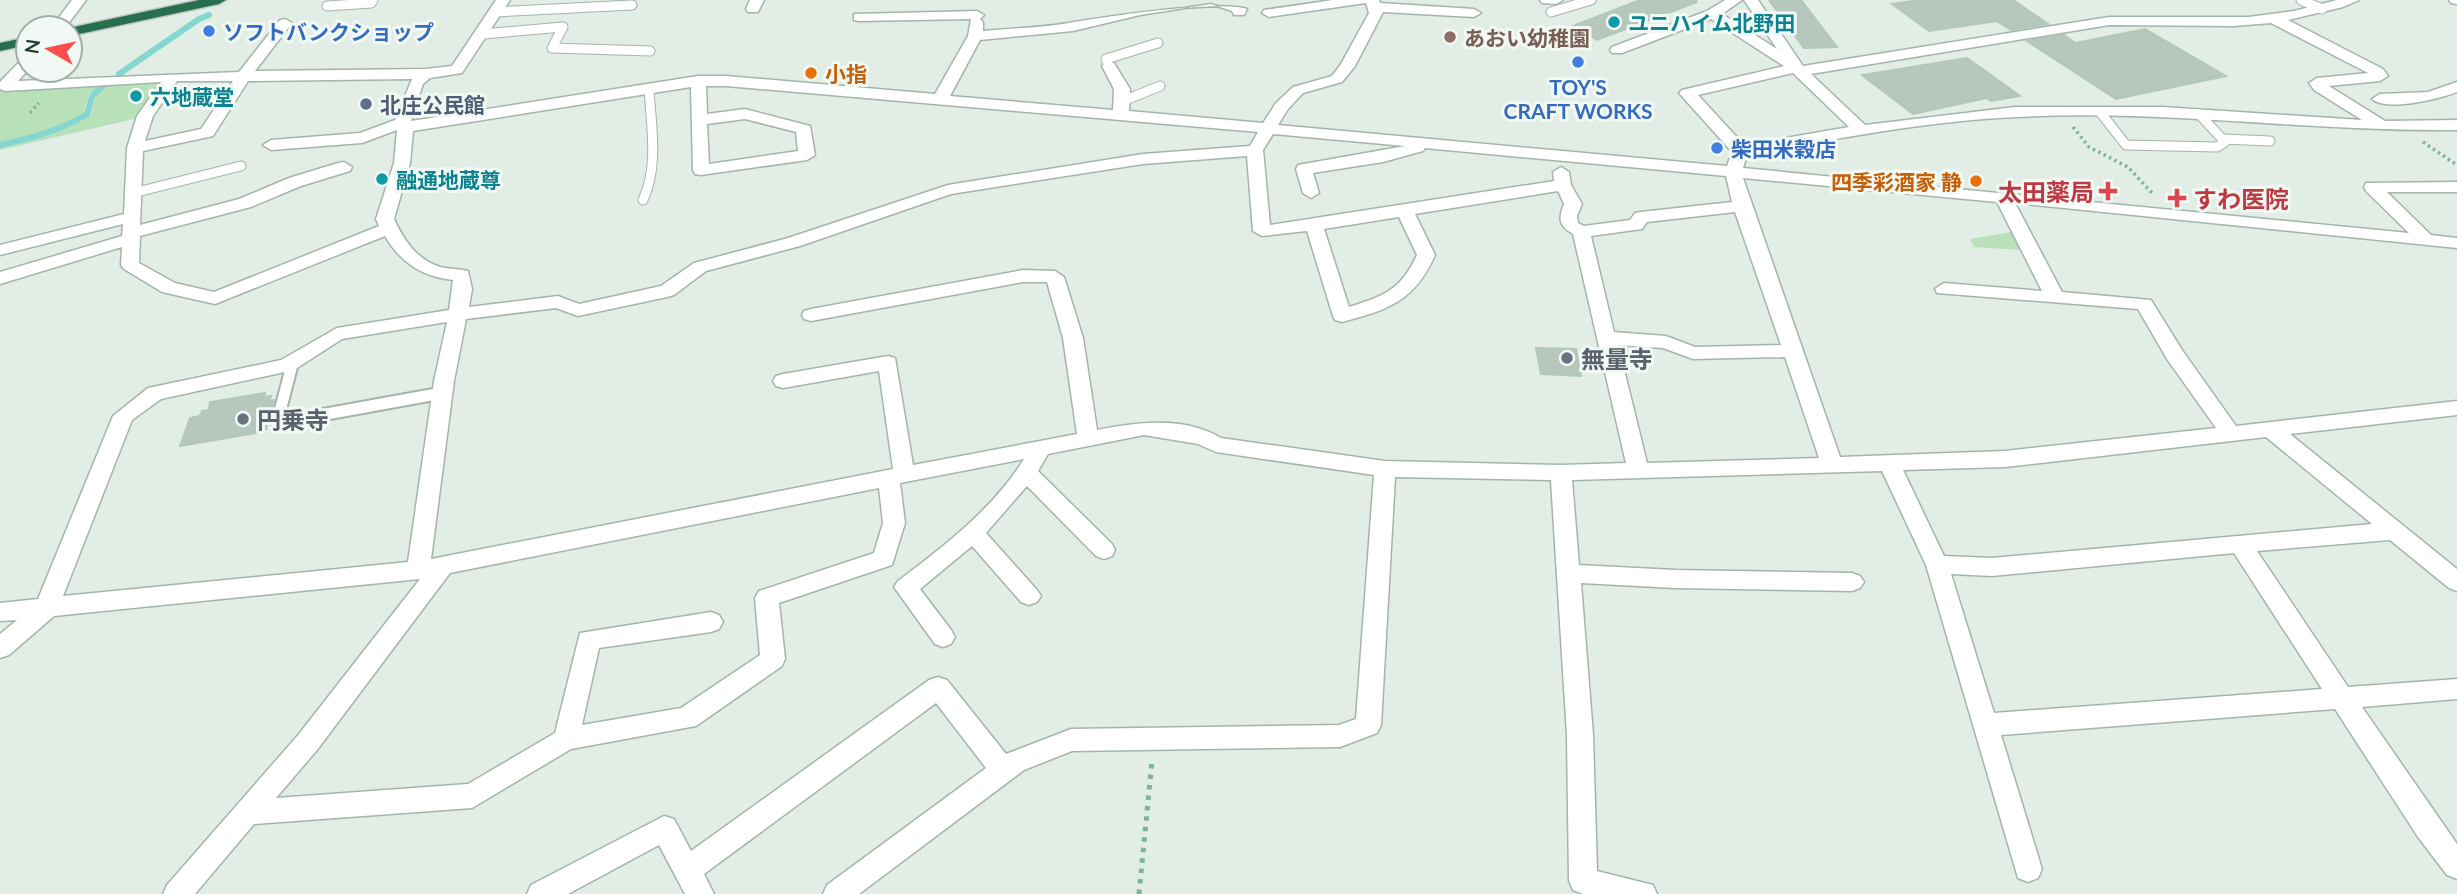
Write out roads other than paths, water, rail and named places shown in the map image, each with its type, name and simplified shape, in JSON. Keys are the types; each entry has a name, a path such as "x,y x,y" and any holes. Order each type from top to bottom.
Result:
{"highway":[{"path":"84,29 219,0"}],"street":[{"path":"889,17 893,0"},
{"path":"975,36 1073,27 1139,5 1212,0 1240,9 1239,12"},
{"path":"1617,50 1712,14 1735,0"},
{"path":"1751,0 1798,70"},
{"path":"1741,151 1687,93 1798,70 2109,21 2145,18 2235,22 2274,19 2352,0"},
{"path":"1269,13 1370,3 1474,13"},
{"path":"1370,3 1376,13 1348,66 1337,79 1298,90 1282,106 1255,150 1262,230 1314,225 1563,185"},
{"path":"3,87 172,77 425,74 457,70 499,6"},
{"path":"859,17 889,17 978,7 975,36 941,98"},
{"path":"1712,14 1798,70 1861,130"},
{"path":"2274,19 2378,72 2380,76 2316,83 2383,125"},
{"path":"135,148 207,133 244,75 285,23"},
{"path":"1109,66 1122,89 1122,108"},
{"path":"418,570 442,393 463,289 462,275 440,275 411,261 385,219 402,163 403,125 416,83 425,74"},
{"path":"172,77 145,116 135,148 130,264 169,288 215,298 389,228"},
{"path":"698,81 701,170 807,155 804,129 745,114 700,120"},
{"path":"271,145 362,138 403,125 698,81 726,81 941,98 1122,108 1268,129 2003,197 2457,243"},
{"path":"2380,99 2430,97 2457,87"},
{"path":"2430,97 2457,122"},
{"path":"1741,151 1861,130 2015,112 2199,114 2383,125 2457,122"},
{"path":"1311,193 1304,169 1383,157 1417,149 1419,143"},
{"path":"0,648 46,609 123,416 155,393 287,365 337,334 460,314 558,302 578,310 667,291 700,267 794,242 948,190 1116,163 1255,150"},
{"path":"1741,151 1733,172 1742,206 1790,351 1832,465"},
{"path":"1559,156 1563,185 1573,204 1568,216 1570,225 1581,232 1636,225 1641,217 1742,206"},
{"path":"0,250 131,230 245,203 295,182 344,167"},
{"path":"2426,240 2372,187 2457,187"},
{"path":"2003,197 2055,297"},
{"path":"1314,225 1342,316 1397,297 1418,279 1426,255 1404,210"},
{"path":"0,278 131,230"},
{"path":"1581,232 1638,471"},
{"path":"811,315 1023,276 1055,277 1073,338 1088,439"},
{"path":"1944,289 2144,304 2174,355 2230,433"},
{"path":"1608,338 1667,342 1693,353 1790,351"},
{"path":"250,812 472,796 566,739 687,718 773,659 767,598 884,559 894,523 897,477 888,363 783,381"},
{"path":"0,612 418,570 1144,428 1203,437 1216,445 1385,469 1561,473 2005,459 2457,408"},
{"path":"2270,429 2457,582"},
{"path":"943,637 906,587 974,534 1027,473 1041,448"},
{"path":"1889,463 1937,565 2028,869"},
{"path":"837,894 1015,762 1071,740 1340,736 1368,725 1385,469"},
{"path":"1027,473 1104,550"},
{"path":"1561,473 1580,735 1583,881 1643,894"},
{"path":"1937,565 1992,566 2392,531"},
{"path":"974,534 1029,596"},
{"path":"2240,544 2428,828 2457,866"},
{"path":"177,894 308,742 443,565"},
{"path":"1568,573 1675,579 1852,582"},
{"path":"566,739 589,640 711,622"},
{"path":"687,870 938,687 1003,770"},
{"path":"1984,725 2457,689"},
{"path":"541,894 664,828 700,894"}],"lane":[{"path":"327,6 371,3 373,0"},
{"path":"1551,4 1591,0"},
{"path":"2301,0 2322,9"},
{"path":"499,6 632,5"},
{"path":"483,34 563,27 552,48 650,51"},
{"path":"1109,66 1106,59 1158,43"},
{"path":"1122,108 1160,86"},
{"path":"643,200 649,191 651,175 649,89"},
{"path":"2099,112 2126,145 2217,147 2225,142 2223,139"},
{"path":"2199,114 2223,139 2270,141"},
{"path":"133,193 241,166"},
{"path":"293,361 277,423 442,393"}],"waterway":[{"path":"119,74 199,19 209,15"},
{"path":"0,145 34,137 77,120 87,114 92,96 106,83"}],"place":[{"name":"ユニハイム北野田","path":"1614,22"},
{"name":"ソフトバンクショップ","path":"209,31"},
{"name":"あおい幼稚園","path":"1450,37"},
{"name":"TOY'S CRAFT WORKS","path":"1578,62"},
{"name":"小指","path":"811,73"},
{"name":"六地蔵堂","path":"136,96"},
{"name":"北庄公民館","path":"366,104"},
{"name":"柴田米穀店","path":"1717,148"},
{"name":"融通地蔵尊","path":"382,179"},
{"name":"四季彩酒家 静","path":"1976,181"},
{"name":"太田薬局","path":"2108,191"},
{"name":"すわ医院","path":"2177,198"},
{"name":"無量寺","path":"1567,358"},
{"name":"円乗寺","path":"243,419"}]}
